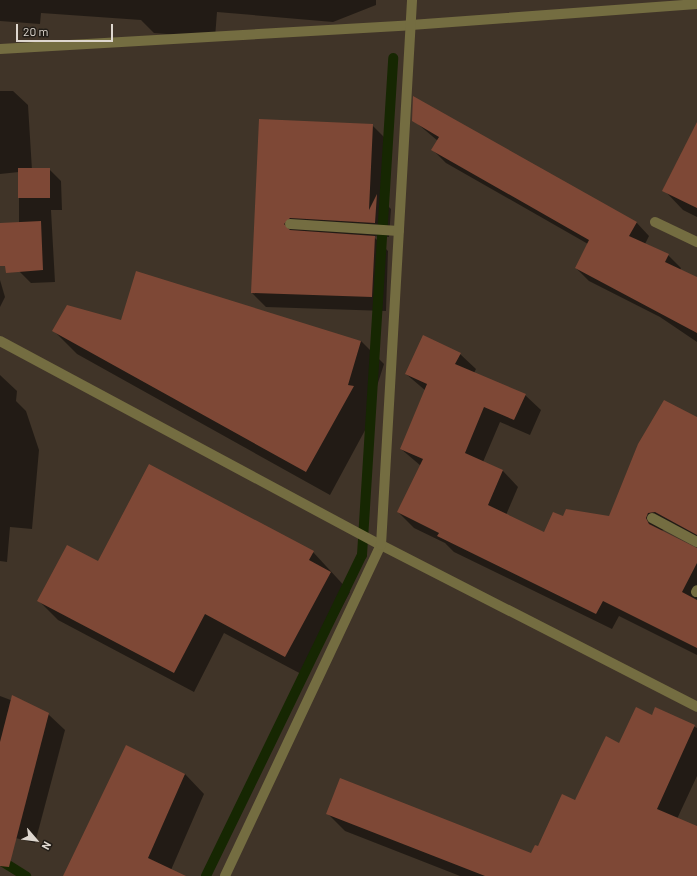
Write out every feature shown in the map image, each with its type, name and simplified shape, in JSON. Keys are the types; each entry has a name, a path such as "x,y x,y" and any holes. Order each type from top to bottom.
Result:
{"street":[{"path":"225,876 382,545 412,0"},
{"path":"0,48 411,25 697,4"},
{"path":"655,222 697,242"},
{"path":"290,224 399,231"},
{"path":"0,341 368,538 697,707"},
{"path":"652,518 697,542"}],"building":[{"path":"413,96 637,222 629,236 669,254 665,262 697,277 697,333 575,268 589,240 431,150 439,137 412,121"},
{"path":"259,119 373,124 369,210 377,194 375,223 290,218 284,224 290,230 375,236 372,297 251,293"},
{"path":"697,122 697,208 662,191"},
{"path":"18,168 50,168 50,198 18,198"},
{"path":"41,221 43,270 6,273 5,266 0,266 0,223"},
{"path":"136,271 361,341 348,385 354,386 306,472 52,331 67,305 121,320"},
{"path":"423,335 461,353 455,364 526,394 514,420 484,407 465,453 503,470 488,505 544,532 553,512 563,516 566,509 609,516 638,444 664,400 697,417 697,535 655,512 648,513 646,518 649,524 697,548 697,563 682,592 697,600 697,648 603,601 596,614 437,536 439,533 397,512 423,459 400,449 427,384 405,374"},
{"path":"149,464 314,551 309,560 331,572 285,657 205,614 174,673 37,601 67,545 98,561"},
{"path":"12,695 49,713 9,867 0,866 0,742"},
{"path":"636,707 652,715 655,707 695,725 657,809 697,826 697,876 485,876 326,814 340,778 531,853 535,845 538,846 562,794 575,800 606,736 619,743"},
{"path":"126,745 185,774 148,858 186,876 63,876"}],"waterway":[{"path":"206,876 362,555 393,58"},
{"path":"0,860 26,876"}]}
